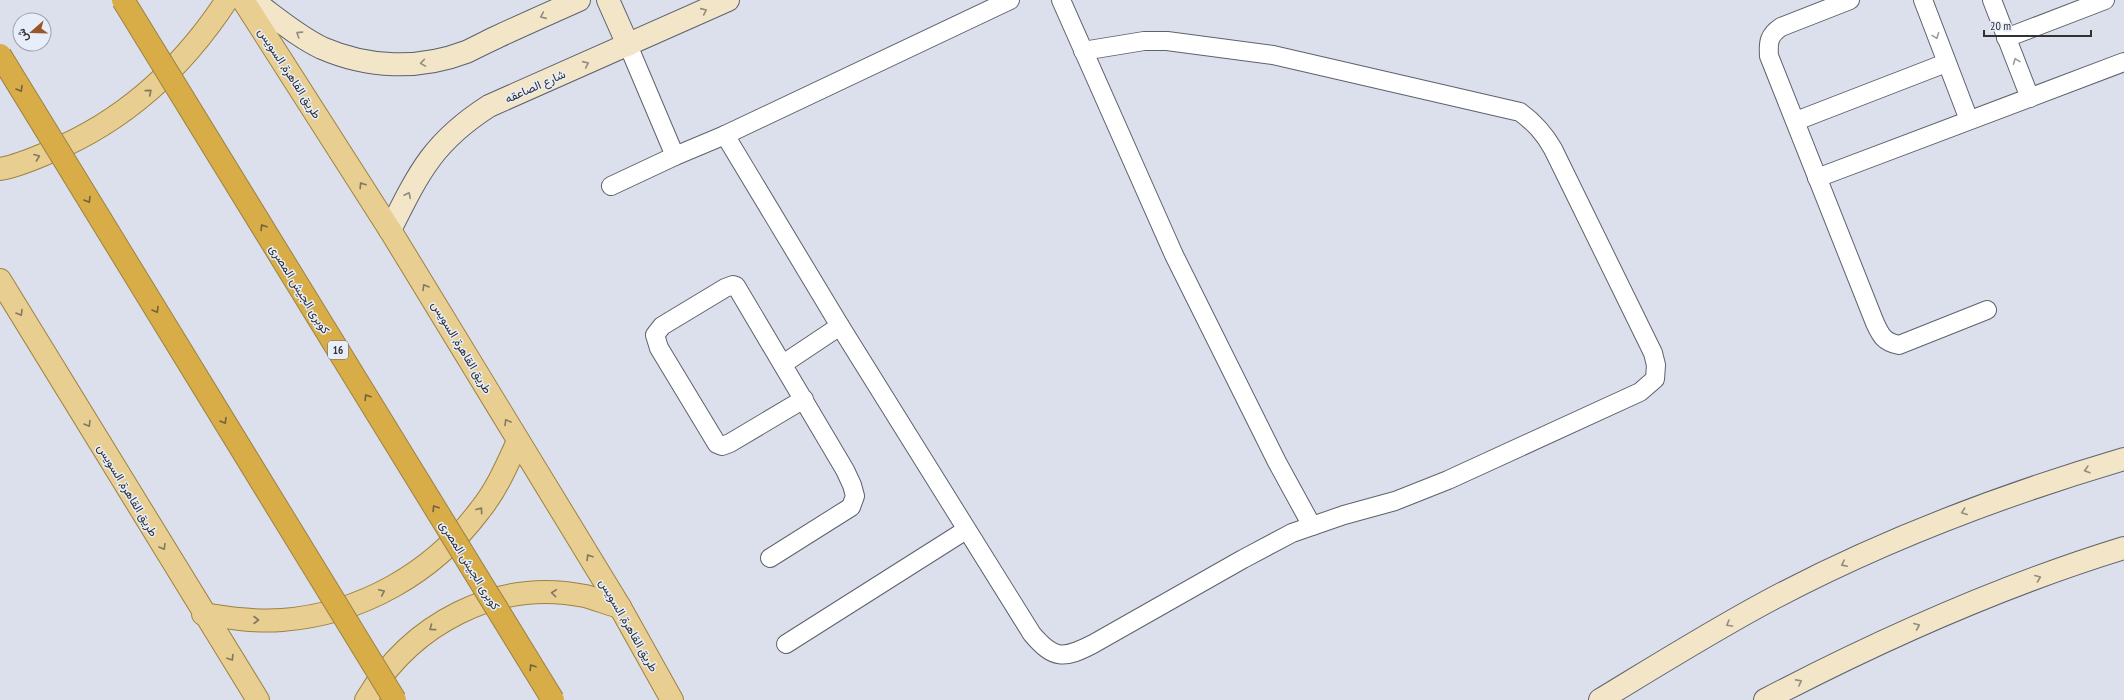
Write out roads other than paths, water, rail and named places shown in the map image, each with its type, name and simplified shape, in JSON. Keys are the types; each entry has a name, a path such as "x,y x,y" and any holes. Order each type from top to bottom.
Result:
{"highway":[{"name":"كوبرى الجيش المصرى","path":"123,0 553,700"},
{"path":"0,56 395,700"}],"main road":[{"path":"0,169 36,158 66,145 96,130 123,112 150,91 174,69 196,44 227,0"},
{"name":"طريق القاهرة, السويس","path":"243,0 390,230 620,607 672,700"},
{"name":"طريق القاهرة, السويس","path":"0,280 203,614 258,700"},
{"path":"203,614 243,620 290,619 321,614 358,603 394,587 426,565 456,540 481,510 502,477 518,441"},
{"path":"366,700 387,668 413,642 442,620 475,605 511,595 548,593 584,596 620,607"}],"street":[{"path":"252,0 299,35 321,47 344,57 394,65 418,64 443,60 467,51 579,0"},
{"path":"608,0 628,45"},
{"name":"شارع الصاعقه","path":"390,230 417,177 431,156 448,137 468,120 489,106 728,0"},
{"path":"1600,700 1770,600 1863,554 1958,514 2056,479 2124,459"},
{"path":"1765,700 1898,634 1997,593 2124,548"}],"lane":[{"path":"611,186 675,156 725,135 1010,0"},
{"path":"1061,0 1174,255 1277,462 1312,526"},
{"path":"1850,0 1792,22 1772,33 1768,44 1769,56 1875,323 1881,336 1889,343 1899,345 1910,342 1987,310"},
{"path":"1923,0 1969,120"},
{"path":"1992,0 2030,98"},
{"path":"2006,38 2105,0"},
{"path":"725,135 840,326 1032,634 1044,649 1060,655 1083,649 1292,533 1396,501 1448,480 1640,392 1655,379 1656,365 1653,352 1553,150 1541,130 1520,112 1347,71 1257,53 1167,41 1121,44 1083,51"},
{"path":"628,45 675,156"},
{"path":"1818,178 2124,62"},
{"path":"1796,121 1946,63"},
{"path":"770,558 840,515 851,506 855,496 845,470 804,399 740,291 733,285 725,288 662,326 655,335 659,348 717,444 722,446 730,443 804,399"},
{"path":"783,364 840,326"},
{"path":"786,644 966,530"}]}
